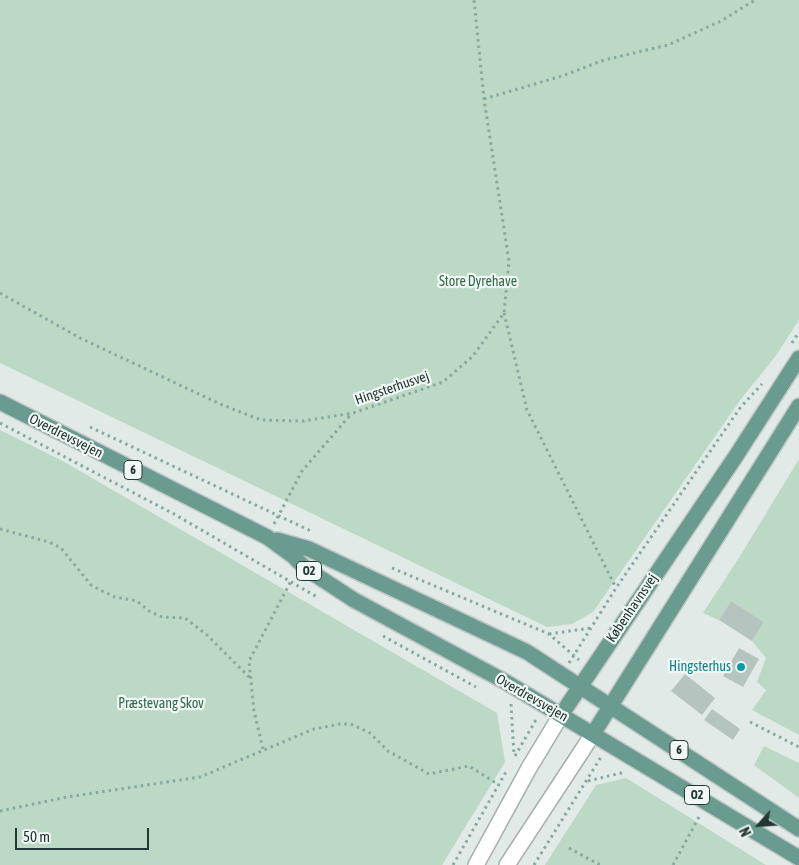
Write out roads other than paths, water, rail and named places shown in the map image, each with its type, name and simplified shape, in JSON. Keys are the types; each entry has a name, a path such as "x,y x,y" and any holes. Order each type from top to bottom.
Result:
{"main road":[{"name":"Københavnsvej","path":"561,715 736,456 793,354"},
{"name":"Overdrevsvejen","path":"0,402 267,537 293,556 305,568 354,600 504,681 799,858"},
{"path":"593,734 799,406"},
{"name":"Overdrevsvejen","path":"267,537 309,550 527,652 799,829"}],"street":[{"name":"Københavnsvej","path":"476,865 529,768 561,715"},
{"path":"507,865 593,734"}],"place":[{"name":"Hingsterhus","path":"741,667"}],"park label":[{"name":"Store Dyrehave","path":"478,282"},
{"name":"Præstevang Skov","path":"161,704"}]}
